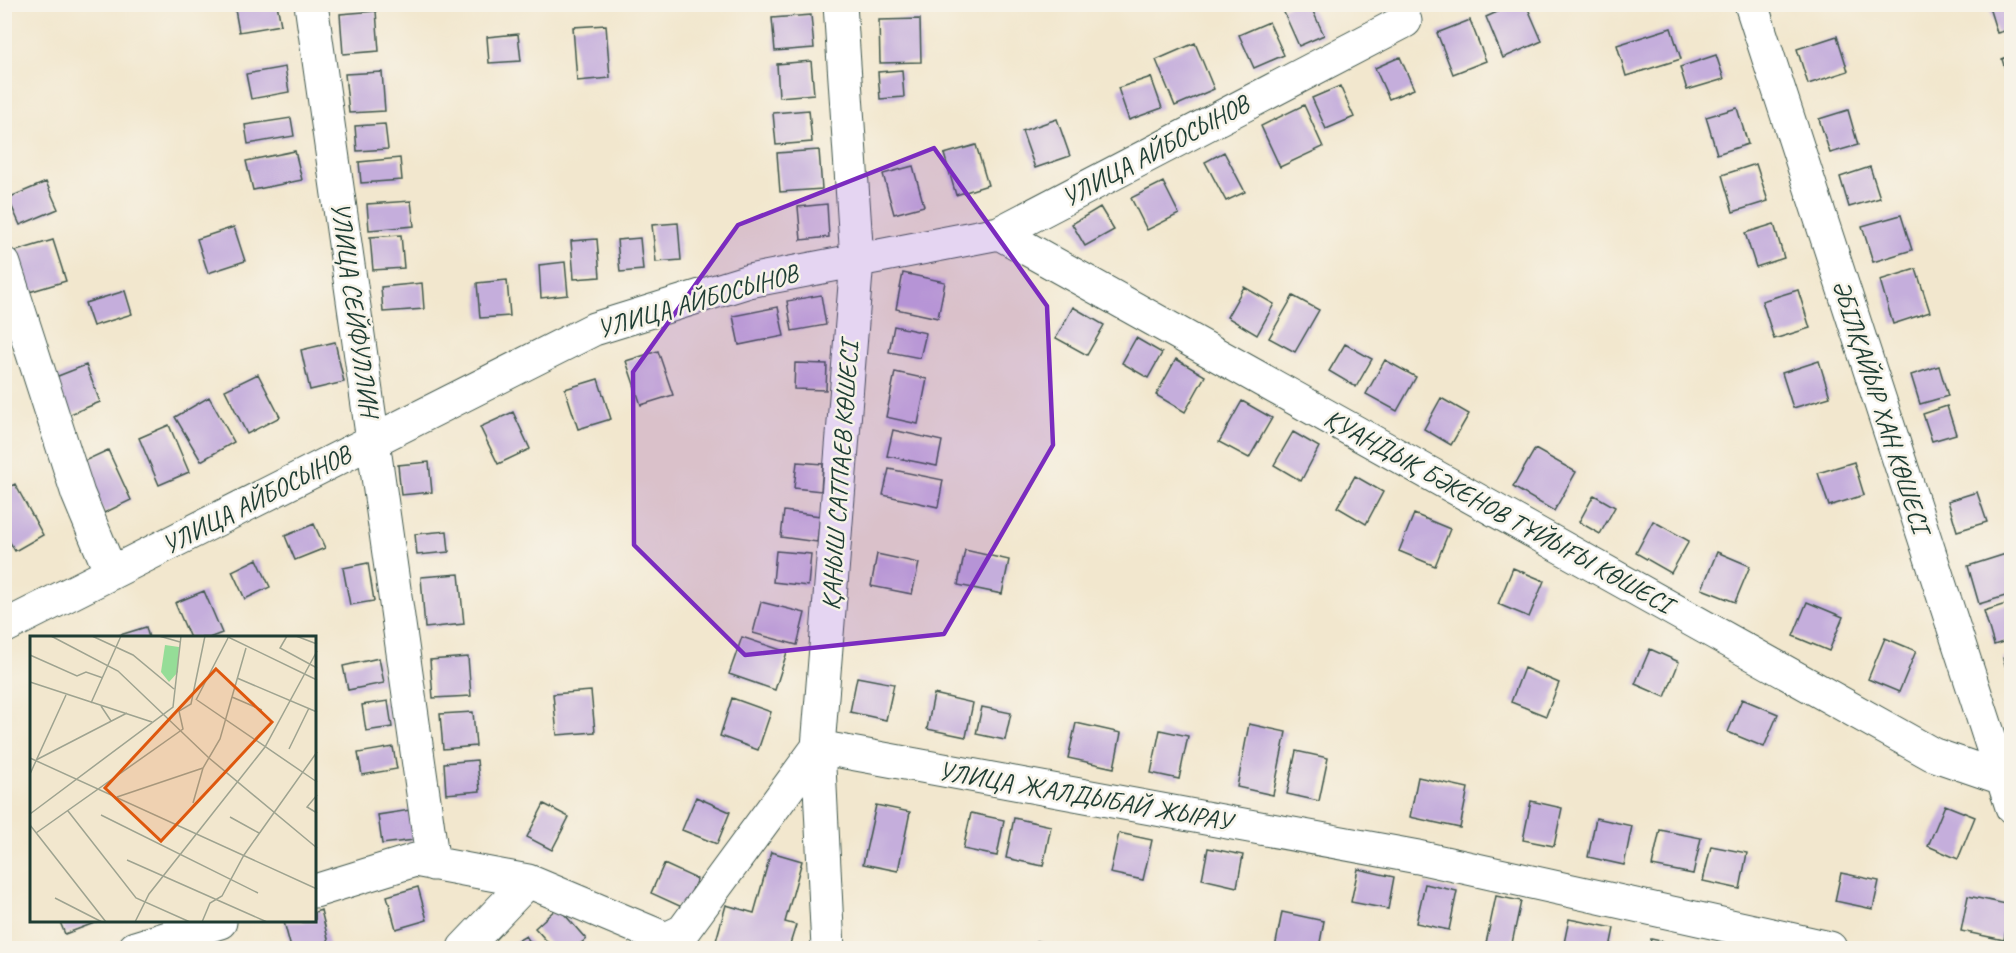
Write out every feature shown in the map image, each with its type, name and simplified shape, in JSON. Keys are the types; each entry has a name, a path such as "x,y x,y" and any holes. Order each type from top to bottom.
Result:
{"street":[{"name":"УЛИЦА СЕЙФУЛЛИН","path":"311,4 433,864"},
{"name":"ҚАНЫШ САТПАЕВ КӨШЕСІ","path":"828,948 818,747 857,260 840,4"},
{"name":"ӘБІЛҚАЙЫР ХАН КӨШЕСІ","path":"1751,4 2007,792"},
{"name":"УЛИЦА АЙБОСЫНОВ","path":"4,627 594,328 749,281 999,233 1405,21"},
{"name":"ҚУАНДЫҚ БӘКЕНОВ ТҰЙЫҒЫ КӨШЕСІ","path":"999,233 1932,754 2007,792"},
{"path":"4,264 78,494 111,573"},
{"path":"316,891 415,860 528,881 666,939 683,931 818,747"},
{"name":"УЛИЦА ЖАЛДЫБАЙ ЖЫРАУ","path":"818,747 1418,857 1830,948"},
{"path":"464,948 528,881"},
{"path":"135,948 214,923"}],"highlighted area":[{"path":"934,148 1047,306 1053,445 944,634 745,655 634,545 633,372 738,225"}],"building":[{"path":"234,4 277,4 281,25 239,32"},
{"path":"1515,4 1526,4 1542,41 1503,58 1486,17"},
{"path":"1988,4 2012,4 2012,29 1997,33"},
{"path":"1291,5 1310,5 1324,35 1299,46 1282,8"},
{"path":"376,11 379,51 343,54 340,14"},
{"path":"811,15 814,48 775,51 772,18"},
{"path":"920,19 921,62 880,63 879,20"},
{"path":"1470,20 1486,61 1453,74 1437,33"},
{"path":"1269,22 1284,55 1254,68 1239,35"},
{"path":"606,25 610,78 577,81 573,27"},
{"path":"1671,28 1681,59 1626,76 1617,45"},
{"path":"518,34 521,61 489,63 487,37"},
{"path":"1837,36 1848,71 1808,84 1797,49"},
{"path":"1195,43 1214,89 1175,106 1156,60"},
{"path":"1716,55 1724,79 1687,90 1680,67"},
{"path":"2012,55 2012,89 2011,89 2002,59"},
{"path":"1400,57 1414,89 1389,99 1375,68"},
{"path":"811,61 814,94 779,97 777,64"},
{"path":"285,67 289,92 251,99 246,74"},
{"path":"902,70 904,97 880,99 878,72"},
{"path":"382,72 385,111 349,113 345,74"},
{"path":"1151,77 1162,108 1129,120 1118,88"},
{"path":"1340,86 1354,117 1326,129 1312,98"},
{"path":"1304,105 1323,147 1280,167 1261,126"},
{"path":"1737,108 1748,144 1717,154 1706,117"},
{"path":"809,110 812,142 776,145 773,113"},
{"path":"1848,110 1858,145 1830,153 1819,119"},
{"path":"291,118 294,136 248,144 245,125"},
{"path":"1057,119 1070,156 1035,168 1022,131"},
{"path":"385,124 388,149 357,151 355,126"},
{"path":"976,145 988,185 956,195 944,154"},
{"path":"819,150 822,189 780,192 777,153"},
{"path":"295,151 302,180 253,190 246,161"},
{"path":"1224,152 1245,192 1226,201 1205,162"},
{"path":"400,158 402,180 361,183 359,162"},
{"path":"1756,164 1768,201 1733,212 1722,175"},
{"path":"913,166 924,206 894,214 883,174"},
{"path":"1870,167 1880,198 1849,207 1840,177"},
{"path":"46,182 58,209 20,225 8,198"},
{"path":"1163,182 1179,214 1147,230 1131,198"},
{"path":"411,201 414,226 369,230 367,204"},
{"path":"827,204 829,237 801,240 798,207"},
{"path":"1100,207 1114,230 1085,246 1072,224"},
{"path":"1901,215 1912,250 1873,262 1862,226"},
{"path":"678,223 681,260 656,262 652,225"},
{"path":"1774,224 1784,258 1756,267 1745,233"},
{"path":"234,227 245,261 208,273 197,239"},
{"path":"401,235 404,268 373,270 370,237"},
{"path":"640,238 643,270 620,272 617,240"},
{"path":"597,239 600,277 574,279 571,241"},
{"path":"53,240 66,281 29,292 16,251"},
{"path":"565,262 568,295 541,298 539,265"},
{"path":"1916,269 1930,312 1893,324 1880,280"},
{"path":"903,273 945,282 938,318 896,309"},
{"path":"507,280 510,316 480,318 477,283"},
{"path":"422,283 424,309 383,312 381,287"},
{"path":"1244,287 1274,304 1257,335 1227,317"},
{"path":"1798,290 1810,328 1774,339 1762,301"},
{"path":"125,291 132,314 93,326 85,303"},
{"path":"821,295 826,325 792,331 787,301"},
{"path":"1293,296 1319,310 1295,352 1269,338"},
{"path":"778,307 784,336 739,345 733,316"},
{"path":"1073,307 1104,325 1087,355 1056,338"},
{"path":"894,326 926,333 920,358 889,352"},
{"path":"1136,338 1162,353 1148,378 1122,363"},
{"path":"335,342 344,382 310,390 301,350"},
{"path":"1345,344 1372,359 1356,387 1329,371"},
{"path":"658,351 673,395 641,405 626,361"},
{"path":"1176,359 1205,376 1185,412 1156,395"},
{"path":"1385,360 1416,377 1397,411 1366,394"},
{"path":"1819,361 1830,397 1793,408 1782,373"},
{"path":"795,363 827,364 826,390 794,389"},
{"path":"86,365 100,402 68,415 53,378"},
{"path":"1939,366 1948,396 1920,404 1911,375"},
{"path":"895,372 927,379 918,424 886,417"},
{"path":"258,374 280,417 247,434 225,390"},
{"path":"598,379 611,419 578,429 565,389"},
{"path":"209,397 234,442 201,461 175,417"},
{"path":"1441,398 1469,414 1451,445 1424,429"},
{"path":"1242,401 1272,418 1249,458 1219,442"},
{"path":"1947,406 1956,434 1932,441 1923,414"},
{"path":"513,412 530,449 498,464 480,427"},
{"path":"169,425 189,472 159,485 139,438"},
{"path":"893,430 942,441 937,466 887,456"},
{"path":"1293,432 1319,447 1301,481 1274,465"},
{"path":"1535,449 1576,472 1554,511 1513,487"},
{"path":"108,450 131,500 104,513 80,463"},
{"path":"429,462 432,492 401,495 398,465"},
{"path":"797,462 823,464 821,491 794,488"},
{"path":"1854,462 1864,495 1829,506 1818,473"},
{"path":"889,469 943,480 938,507 883,495"},
{"path":"1355,476 1383,492 1366,524 1337,507"},
{"path":"15,484 43,535 15,551 4,532 4,490"},
{"path":"1977,492 1987,522 1957,531 1948,501"},
{"path":"1594,495 1615,507 1600,534 1579,522"},
{"path":"784,511 820,516 817,542 781,537"},
{"path":"1414,514 1450,529 1435,566 1399,551"},
{"path":"1653,521 1689,541 1671,573 1636,553"},
{"path":"314,524 325,548 295,560 285,536"},
{"path":"447,531 449,552 417,555 415,534"},
{"path":"965,550 1009,560 1002,594 958,585"},
{"path":"776,551 811,554 808,586 773,582"},
{"path":"1717,552 1750,566 1735,602 1702,589"},
{"path":"2009,553 2012,562 2012,594 1979,604 1968,566"},
{"path":"877,554 919,563 912,594 871,586"},
{"path":"257,559 270,587 245,599 232,571"},
{"path":"368,563 374,601 350,605 343,568"},
{"path":"1513,568 1544,581 1529,617 1498,604"},
{"path":"459,574 464,624 425,628 421,577"},
{"path":"204,591 222,633 214,636 189,636 175,603"},
{"path":"761,602 805,613 797,645 753,633"},
{"path":"1807,602 1843,617 1829,651 1793,636"},
{"path":"2012,602 2012,639 1994,645 1984,611"},
{"path":"146,627 148,636 120,636"},
{"path":"742,637 787,652 775,690 729,674"},
{"path":"1885,638 1916,651 1899,692 1868,679"},
{"path":"1650,649 1679,662 1665,697 1635,684"},
{"path":"2012,656 2012,684 2011,684 2003,658"},
{"path":"468,657 471,696 433,698 430,660"},
{"path":"379,658 384,683 348,690 343,666"},
{"path":"1524,668 1559,683 1546,716 1511,702"},
{"path":"857,677 894,684 886,720 850,712"},
{"path":"591,691 595,732 557,735 553,694"},
{"path":"934,694 973,703 966,737 927,729"},
{"path":"732,698 771,712 758,750 720,736"},
{"path":"1742,699 1778,714 1764,747 1728,732"},
{"path":"388,701 392,727 366,731 362,705"},
{"path":"982,707 1011,713 1005,740 976,734"},
{"path":"473,712 476,746 443,749 440,714"},
{"path":"1076,723 1121,733 1114,768 1068,758"},
{"path":"1249,724 1286,732 1273,795 1237,787"},
{"path":"1160,730 1188,736 1179,779 1151,773"},
{"path":"393,747 397,769 362,775 358,753"},
{"path":"1296,751 1328,758 1319,801 1287,794"},
{"path":"477,760 480,791 446,794 444,763"},
{"path":"1418,777 1468,788 1460,828 1410,817"},
{"path":"696,797 730,812 717,844 682,830"},
{"path":"1531,801 1562,808 1554,846 1523,840"},
{"path":"544,804 569,817 552,850 527,837"},
{"path":"876,805 910,812 898,871 863,864"},
{"path":"1945,805 1975,817 1958,859 1928,846"},
{"path":"410,810 414,840 382,844 378,815"},
{"path":"971,813 1004,820 997,856 963,849"},
{"path":"1014,818 1051,826 1043,866 1006,858"},
{"path":"1596,818 1632,826 1624,865 1588,857"},
{"path":"1660,830 1701,838 1693,874 1652,866"},
{"path":"1119,833 1152,840 1143,880 1110,873"},
{"path":"1711,846 1747,853 1740,889 1703,881"},
{"path":"1208,848 1243,855 1237,887 1202,879"},
{"path":"771,852 802,861 785,922 796,925 790,944 799,948 714,948 726,905 754,913"},
{"path":"664,864 697,879 684,908 651,893"},
{"path":"1358,869 1394,877 1388,909 1351,902"},
{"path":"1841,873 1879,881 1873,909 1835,901"},
{"path":"1425,884 1457,891 1449,930 1416,923"},
{"path":"418,887 427,920 396,929 387,896"},
{"path":"1496,896 1521,901 1511,948 1485,948"},
{"path":"1968,896 2011,905 2004,940 1961,931"},
{"path":"558,907 586,939 575,948 553,948 535,928"},
{"path":"321,910 330,947 291,948 284,923 316,923 316,912"},
{"path":"1282,912 1324,921 1319,948 1275,948"},
{"path":"1569,919 1614,928 1610,948 1563,948"},
{"path":"60,923 94,923 65,934"},
{"path":"526,936 534,948 505,948"},
{"path":"1651,939 1686,946 1686,948 1649,948"},
{"path":"1037,941 1068,947 1068,948 1035,948"}]}
